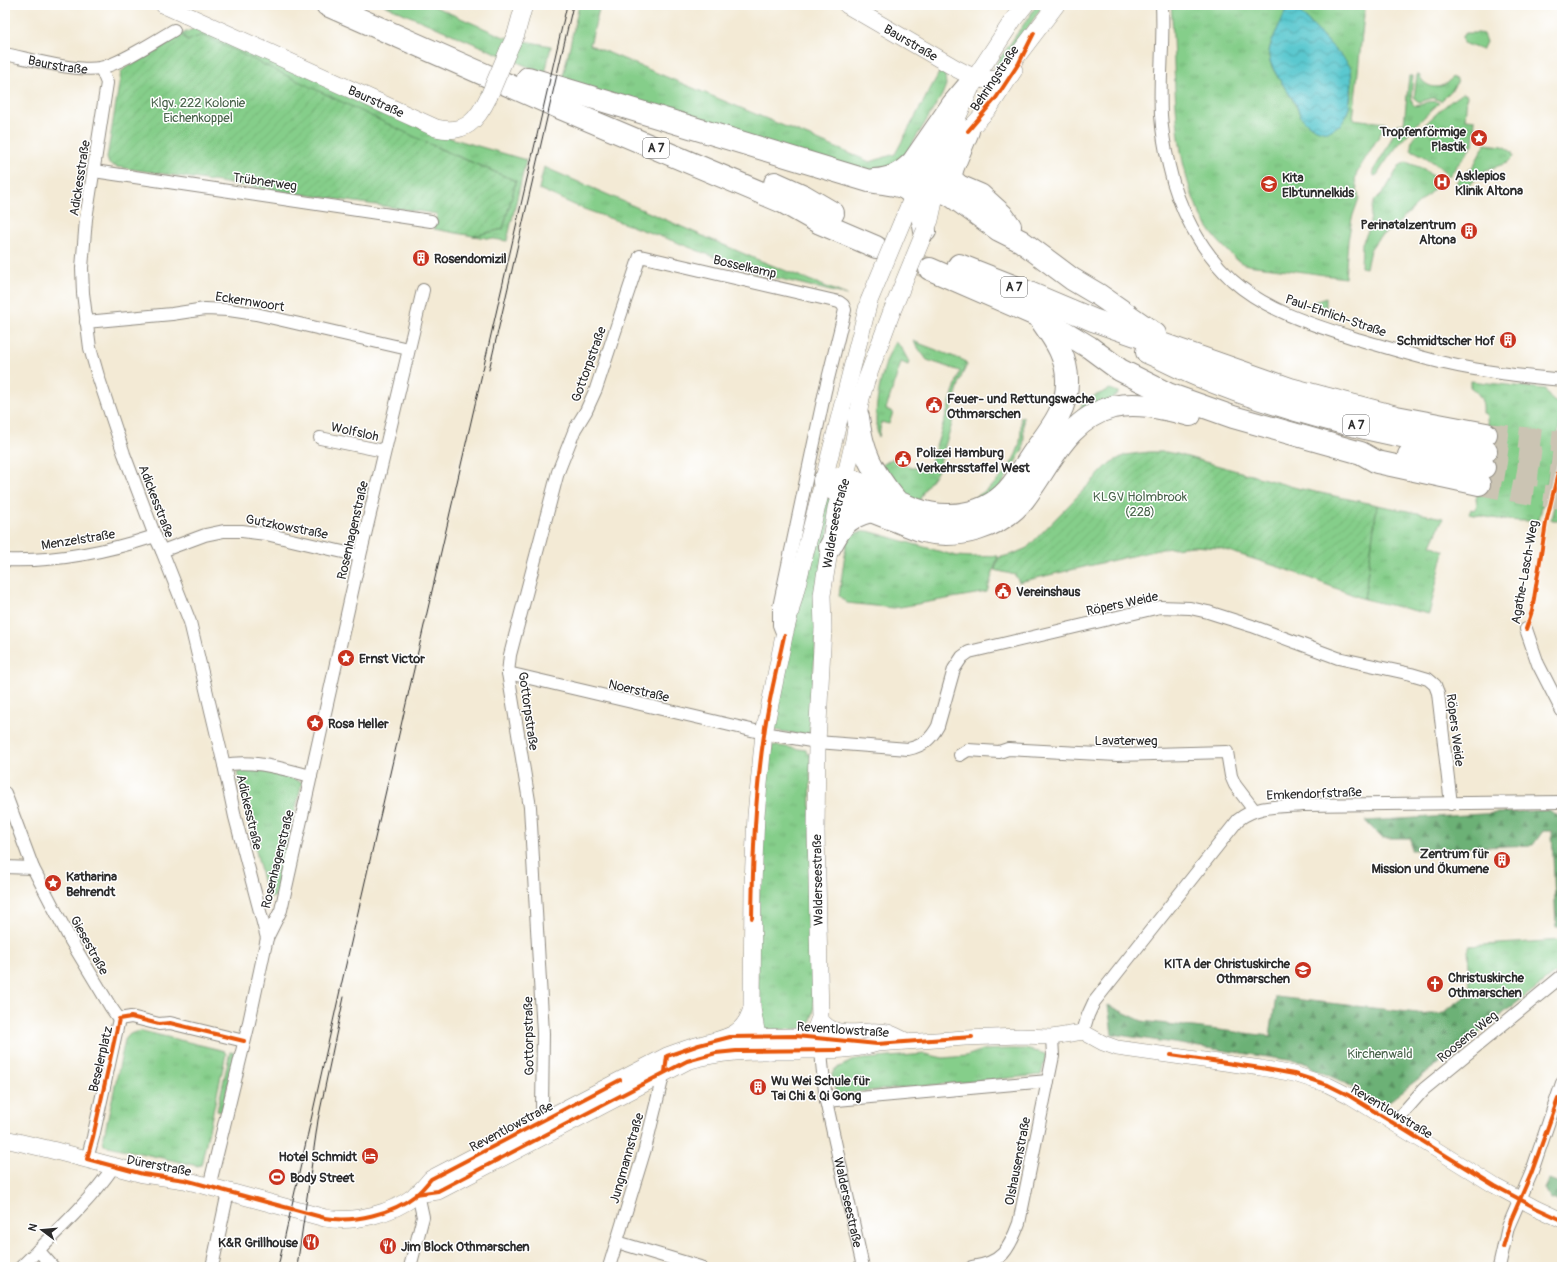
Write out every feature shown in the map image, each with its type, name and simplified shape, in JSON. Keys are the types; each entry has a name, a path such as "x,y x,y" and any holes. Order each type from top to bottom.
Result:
{"highway":[{"name":"A 7","path":"327,5 521,91 783,202 820,223 879,241 840,216 791,190 528,78 362,5"},
{"path":"528,78 870,181 918,190 958,200 999,230 1021,241 1072,279 1099,295 1178,349"},
{"path":"870,181 891,178 906,168 924,146 953,104 975,78"},
{"path":"968,132 953,167 951,174 953,181 956,185 974,191 986,200 1002,215 1021,241"},
{"path":"918,190 924,231"},
{"name":"A 7","path":"932,262 1015,287 1093,320 1290,389 1396,417 1484,459 1380,450 1361,453 1233,416 1168,394 1147,385 1120,370 1089,347 1038,316 932,262"},
{"path":"836,484 896,501 929,513 946,515 975,511 1003,496 1018,478 1052,427 1062,408 1067,390 1067,376 1061,350 1038,316"},
{"name":"A 7","path":"1093,320 1129,343 1197,375 1262,399 1304,412 1394,434 1484,459"},
{"path":"836,484 853,502 871,511 923,531 951,533 978,530 1002,518 1023,501 1066,438 1079,425 1102,412 1127,405 1142,405 1201,418 1233,416"},
{"path":"858,417 862,439 870,462 877,476 896,501"},
{"path":"830,547 842,525 861,513 871,511"}],"main road":[{"name":"Baurstraße","path":"164,5 436,128 451,130 466,126 476,119 489,96 516,34 524,5"},
{"name":"Baurstraße","path":"847,5 918,48 975,78"},
{"name":"Behringstraße","path":"869,301 902,222 918,190 924,171 958,116 975,78 1013,20 1025,5"},
{"name":"Behringstraße","path":"975,78 994,79 1002,76 1056,5"},
{"name":"Behringstraße","path":"918,190 943,165 958,142 996,98 1019,63 1034,33"},
{"name":"Walderseestraße","path":"730,1037 744,1027 750,1017 752,1008 753,884 756,815 764,733 784,636 858,417 866,381 924,231"},
{"name":"Walderseestraße","path":"798,1051 818,1043 820,1018 816,831 823,628 822,595 836,508 836,484 869,301"},
{"name":"Walderseestraße","path":"752,1008 758,1036 763,1046 769,1051"},
{"name":"Reventlowstraße","path":"416,1194 438,1191 699,1045 730,1037"},
{"name":"Reventlowstraße","path":"228,1192 325,1218 344,1220 363,1217 382,1212 400,1204 416,1194 431,1180 546,1118 666,1064 687,1061 716,1053 736,1051 798,1051"},
{"name":"Dürerstraße","path":"5,1139 143,1174 186,1180 228,1192"}],"street":[{"name":"Paul-Ehrlich-Straße","path":"1162,5 1161,115 1169,167 1182,206 1203,248 1232,280 1253,296 1274,308 1320,327 1357,339 1445,363 1562,380"},
{"name":"Baurstraße","path":"5,54 70,67 87,69 101,68 123,59 174,30"},
{"name":"Adickesstraße","path":"101,68 107,83 86,219 82,268 86,322 90,348 98,376 154,536 162,551 190,622 235,817 267,938"},
{"name":"Trübnerweg","path":"94,171 431,221"},
{"name":"Bosselkamp","path":"640,256 815,296 839,302 843,305"},
{"name":"Gottorpstraße","path":"546,1118 542,1110 543,1033 530,807 508,673 510,655 558,472 575,429 586,412 596,389 640,256"},
{"name":"Rosenhagenstraße","path":"244,1041 267,938 281,910 384,451 423,290"},
{"name":"Walderseestraße","path":"784,636 779,625 779,606 825,391 838,343 845,310 843,305"},
{"name":"Eckernwoort","path":"86,322 172,314 205,309 229,310 256,314 408,349"},
{"name":"Wolfsloh","path":"320,438 384,451"},
{"name":"Gutzkowstraße","path":"162,551 205,535 224,531 242,531 266,534 360,556"},
{"name":"Menzelstraße","path":"5,560 52,558 84,554 112,549 154,536"},
{"name":"Röpers Weide","path":"818,742 898,749 908,749 922,745 934,733 938,726 954,669 957,663 968,652 1160,607 1190,608 1252,626 1338,658 1411,674 1428,679 1435,684 1438,693 1451,804"},
{"name":"Agathe-Lasch-Weg","path":"1526,629 1538,664 1562,711"},
{"name":"Noerstraße","path":"508,673 764,733"},
{"path":"764,733 818,742"},
{"name":"Lavaterweg","path":"960,755 968,750 999,752 1008,749 1117,755 1227,752 1231,776 1235,785 1254,810"},
{"path":"224,765 238,762 273,766 311,776"},
{"name":"Giesestraße","path":"5,793 34,868 71,941 119,1019"},
{"name":"Emkendorfstraße","path":"1083,1032 1090,1008 1098,996 1238,820 1254,810 1272,807 1303,806 1562,802"},
{"path":"5,867 34,868"},
{"name":"Roosens Weg","path":"1394,1123 1424,1089 1562,976"},
{"name":"Beselerplatz","path":"87,1159 95,1130 119,1019 131,1017 159,1024 170,1022 244,1041"},
{"path":"820,1018 826,1026 839,1031 887,1032 909,1042"},
{"name":"Reventlowstraße","path":"730,1037 796,1036 818,1043 877,1044 978,1037 1052,1037 1083,1032 1103,1043 1117,1048 1262,1068 1310,1078 1348,1095 1520,1200 1562,1220"},
{"name":"Olshausenstraße","path":"972,1267 993,1262 1006,1251 1014,1237 1019,1223 1053,1056 1052,1037"},
{"path":"209,1186 244,1041"},
{"name":"Walderseestraße","path":"818,1043 826,1101 863,1267"},
{"name":"Jungmannstraße","path":"609,1267 645,1148 666,1064"},
{"path":"826,1101 1048,1081"},
{"path":"1499,1267 1508,1227 1542,1144 1562,1083"},
{"path":"21,1267 70,1219 104,1181 114,1166"},
{"path":"212,1267 228,1192"},
{"path":"410,1267 422,1217 420,1203 416,1194"},
{"path":"617,1242 700,1267"},
{"path":"38,1250 53,1267"}],"green space":[{"path":"384,5 431,5 504,37 551,46 545,74"},
{"path":"579,5 600,5 590,45 870,162 895,154 940,71 945,75 946,85 942,95 901,162 876,171 855,171 562,81"},
{"path":"1037,5 1043,5 999,70 994,67"},
{"path":"1171,5 1283,5 1286,12 1269,50 1270,61 1276,74 1297,107 1300,115 1313,127 1346,117 1352,92 1346,61 1299,11 1297,5 1365,5 1353,119 1385,123 1381,133 1357,172 1355,180 1359,198 1352,218 1348,241 1345,278 1252,266 1242,263 1227,250 1207,227 1194,199 1184,168 1176,101"},
{"path":"193,29 207,29 433,133 526,160 507,241 473,236 503,229 516,181 187,41 182,34"},
{"path":"1466,33 1483,34 1486,42 1482,50 1463,43 1462,36"},
{"name":"Klgv. 222 Kolonie Eichenkoppel","path":"182,34 187,41 202,35 440,149 516,181 503,229 473,236 434,229 437,214 117,167 109,164 107,158 121,72"},
{"path":"1417,75 1419,75 1426,84 1435,87 1444,85 1452,77 1458,81 1441,101 1433,98 1419,102 1414,98"},
{"path":"1409,76 1413,76 1412,101 1414,105 1417,106 1432,101 1439,103 1405,137 1390,155 1377,175 1374,176 1373,171 1387,148 1398,124 1404,124"},
{"path":"1463,93 1467,95 1465,119 1475,120 1473,145 1449,176 1431,161 1411,150 1411,143 1416,135 1435,115"},
{"path":"1485,144 1503,146 1512,152 1513,157 1507,163 1486,170 1464,190 1456,182 1474,165"},
{"path":"1406,162 1424,169 1440,183 1393,228 1379,237 1370,250 1366,268 1361,267 1362,243 1369,229 1372,208 1375,200 1386,189 1399,166"},
{"path":"544,167 756,259 847,295 752,272 676,242 581,208 539,189"},
{"path":"1326,298 1326,306 1323,312 1312,309 1308,305 1308,304"},
{"path":"913,341 965,361 967,365 962,375 950,414 953,420 937,472 924,490 919,502 902,493 881,466 893,458 899,463 928,472 960,371 927,360"},
{"path":"895,342 901,347 909,362 908,365 901,362 886,409 893,412 889,424 881,422 879,437 876,416 879,389 886,362"},
{"path":"1470,381 1545,389 1552,399 1562,405 1558,436 1539,520 1512,520 1469,514 1471,509 1474,510 1477,505 1476,499 1482,480 1488,424 1486,414 1483,413 1481,398 1470,387"},
{"path":"1110,389 1118,392 1118,394 1082,417 1079,415 1080,409 1086,401"},
{"path":"1023,417 1023,449 998,491 957,507 985,491 1008,469 1019,446 1021,432 1020,418"},
{"name":"KLGV Holmbrook (228)","path":"1149,452 1166,452 1177,454 1297,488 1377,505 1364,599 1288,570 1219,548 1194,546 1162,549 1019,582 1015,575 995,570 998,558 1027,548 1110,463 1125,455"},
{"path":"1562,473 1562,520 1553,520 1551,519"},
{"path":"833,494 816,638 809,736 774,730 771,726 821,501"},
{"path":"1377,505 1443,518 1431,545 1444,551 1429,614 1364,599"},
{"path":"868,531 956,556 998,556 987,592 894,608 847,603 839,596 847,539 849,534"},
{"path":"772,745 806,750 807,754 810,754 814,1011 808,1029 760,1030 756,943 768,751 772,751"},
{"path":"248,769 271,772 302,782 275,897 267,897 237,772"},
{"path":"1549,810 1562,819 1562,927 1556,927 1552,831 1543,831 1533,845 1411,850 1411,838 1382,838 1365,821"},
{"path":"1562,940 1562,965 1553,975 1523,998 1487,992 1470,993 1468,946"},
{"name":"Kirchenwald","path":"1487,992 1523,998 1383,1106 1341,1081 1312,1068 1309,1063 1112,1034 1108,1005 1142,1021 1270,1036 1276,997 1426,1014 1441,1014 1470,993"},
{"path":"142,1031 217,1049 224,1051 226,1054 201,1165 198,1166 104,1145 103,1141 125,1040 132,1033"},
{"path":"1025,1049 1046,1054 1041,1075 836,1094 832,1074 835,1069 854,1060 925,1054 943,1058 966,1056 983,1050"},
{"path":"230,1052 235,1053 222,1112 217,1111"},
{"path":"1549,1179 1562,1184 1562,1203 1550,1198 1545,1188"}],"water":[{"path":"1283,5 1297,5 1299,11 1351,68 1352,83 1349,107 1346,117 1341,124 1328,132 1313,128 1303,119 1294,101 1276,75 1270,61 1269,50 1285,12"}],"tunnel":[{"path":"876,247 930,269"},
{"path":"1486,434 1562,442"},
{"path":"1486,451 1562,460"},
{"path":"1484,467 1562,478"},
{"path":"1479,484 1562,498"}],"tram line":[{"path":"278,1267 341,986 567,5"},
{"path":"489,370 573,5"},
{"path":"297,1267 318,1120 344,997"}],"cycle path":[{"path":"968,131 996,98 1019,63 1034,33"},
{"path":"1526,629 1532,611 1546,523 1562,456"},
{"path":"752,918 758,780 768,710 784,636"},
{"path":"244,1041 170,1023 159,1024 131,1017 119,1019 87,1159 143,1174 185,1180 325,1218 360,1218 384,1212 406,1202 422,1190 431,1179 620,1080"},
{"path":"665,1072 667,1056 699,1045 730,1037 796,1036 877,1044 972,1037"},
{"path":"416,1194 438,1191 687,1061 716,1053 736,1051 840,1050"},
{"path":"1171,1055 1294,1074 1328,1085 1348,1095 1495,1186 1562,1220"},
{"path":"1503,1247 1511,1220 1531,1174 1558,1099"}],"place":[{"name":"Tropfenförmige Plastik","path":"1479,138"},
{"name":"Asklepios Klinik Altona","path":"1442,182"},
{"name":"Kita Elbtunnelkids","path":"1269,184"},
{"name":"Perinatalzentrum Altona","path":"1469,231"},
{"name":"Rosendomizil","path":"421,258"},
{"name":"Schmidtscher Hof","path":"1508,340"},
{"name":"Feuer- und Rettungswache Othmarschen","path":"934,405"},
{"name":"Polizei Hamburg Verkehrsstaffel West","path":"903,459"},
{"name":"Vereinshaus","path":"1003,591"},
{"name":"Ernst Victor","path":"346,658"},
{"name":"Rosa Heller","path":"315,723"},
{"name":"Zentrum für Mission und Ökumene","path":"1502,860"},
{"name":"Katharina Behrendt","path":"53,883"},
{"name":"KITA der Christuskirche Othmarschen","path":"1303,970"},
{"name":"Christuskirche Othmarschen","path":"1435,984"},
{"name":"Wu Wei Schule für Tai Chi & Qi Gong","path":"758,1087"},
{"name":"Hotel Schmidt","path":"370,1156"},
{"name":"Body Street","path":"277,1177"},
{"name":"K&R Grillhouse","path":"311,1242"},
{"name":"Jim Block Othmarschen","path":"388,1246"}]}
